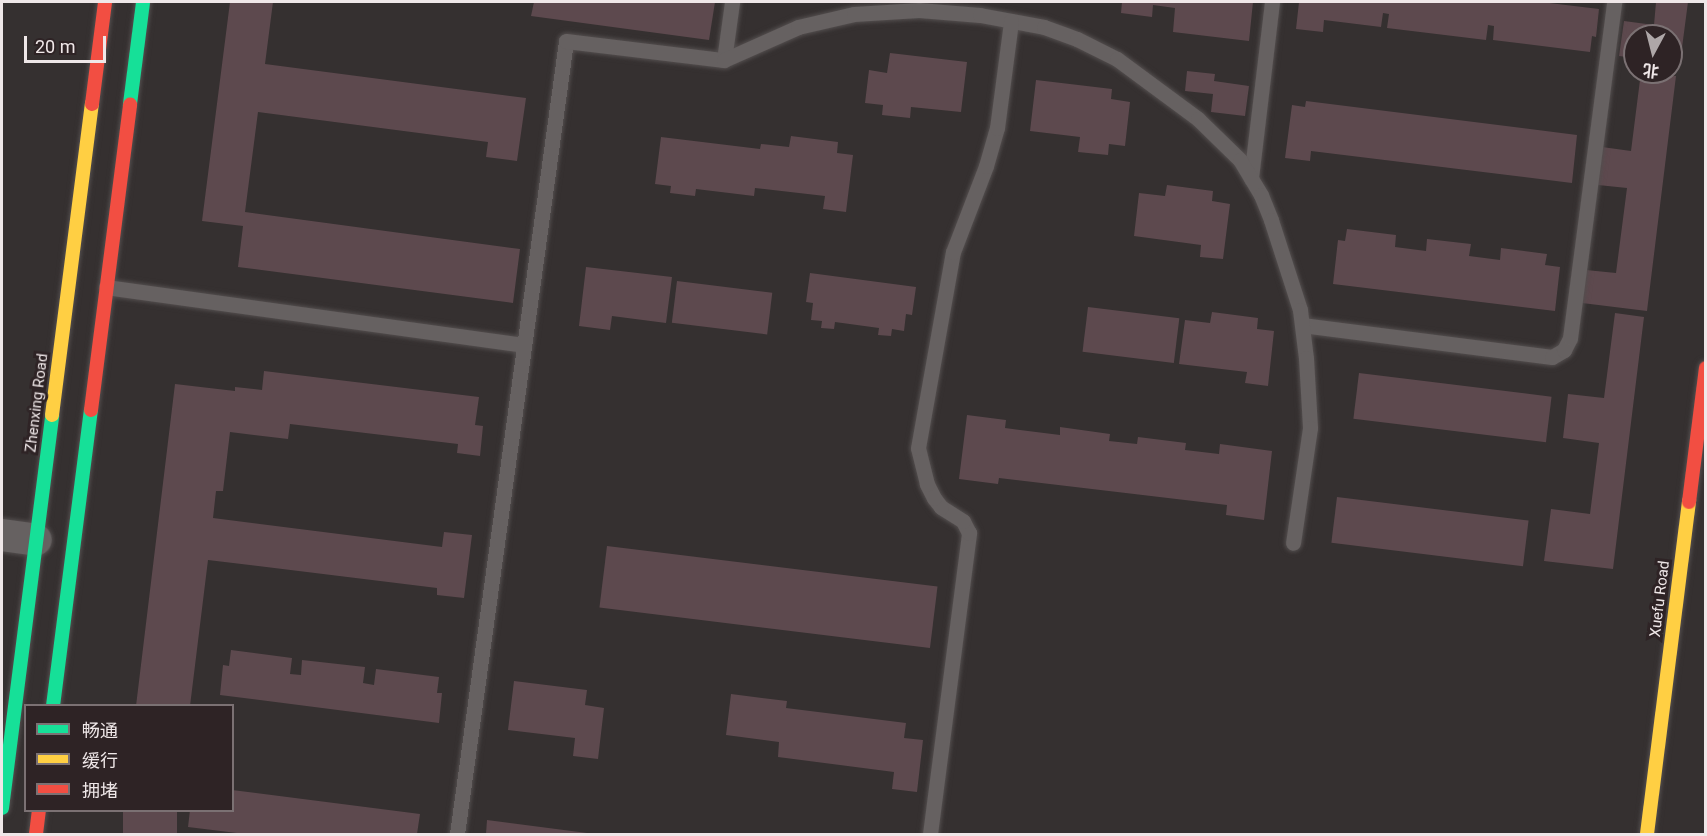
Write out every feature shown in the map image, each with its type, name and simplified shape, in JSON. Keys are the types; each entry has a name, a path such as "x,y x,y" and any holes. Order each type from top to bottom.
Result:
{"street":[{"name":"Zhenxing Road","path":"2,808 105,2"},
{"path":"53,704 143,2"},
{"name":"Xuefu Road","path":"1647,834 1706,368"},
{"path":"2,535 36,540"},
{"path":"36,834 39,812"}],"lane":[{"path":"724,60 732,2"},
{"path":"1251,177 1272,2"},
{"path":"1302,325 1552,357 1564,350 1570,338 1614,2"},
{"path":"457,834 566,41 724,60 798,27 854,14 919,10 980,15 1044,27 1077,39 1117,59 1198,119 1240,160 1251,177 1271,220 1300,310 1310,428 1293,543"},
{"path":"930,834 969,533 963,521 941,507 934,498 927,484 918,448 953,252 986,166 996,128 1011,21"},
{"path":"106,287 524,345"}],"building":[{"path":"230,2 273,2 265,64 526,98 517,161 486,157 488,142 258,112 245,212 520,249 513,303 238,267 243,226 202,221"},
{"path":"534,2 715,2 709,40 531,16"},
{"path":"1122,2 1253,2 1249,41 1173,32 1175,8 1153,5 1152,17 1121,13"},
{"path":"1299,2 1541,2 1599,9 1596,37 1592,36 1590,52 1493,40 1494,26 1488,25 1486,40 1387,28 1389,14 1383,13 1381,27 1324,20 1323,32 1296,29"},
{"path":"1656,2 1688,2 1683,40 1683,24 1654,24"},
{"path":"1624,21 1646,24 1624,24"},
{"path":"1623,28 1623,56 1619,56"},
{"path":"890,53 967,62 961,112 911,107 910,118 882,115 883,105 865,103 869,70 887,73"},
{"path":"1187,71 1215,74 1214,81 1249,86 1245,116 1211,112 1213,94 1185,91"},
{"path":"1036,80 1112,89 1111,99 1130,102 1125,146 1109,144 1108,155 1078,152 1080,137 1030,131"},
{"path":"1639,84 1675,84 1647,311 1582,303 1586,270 1616,273 1627,188 1598,185 1602,147 1631,151"},
{"path":"1306,101 1577,135 1572,183 1311,151 1310,161 1285,158 1292,105 1305,107"},
{"path":"791,136 838,142 837,153 853,155 846,212 823,209 825,196 755,188 754,196 696,189 695,196 670,193 671,186 655,184 661,137 760,149 761,144 789,147"},
{"path":"1167,185 1213,191 1212,201 1230,204 1223,259 1200,257 1201,245 1134,236 1139,193 1165,196"},
{"path":"1347,229 1396,235 1395,247 1426,251 1427,239 1471,244 1469,256 1500,260 1501,248 1547,254 1545,265 1560,267 1555,311 1333,284 1338,240 1345,241"},
{"path":"586,267 672,277 666,323 612,316 610,330 579,326"},
{"path":"810,273 916,287 912,315 906,314 904,331 892,329 891,336 878,335 879,328 835,322 834,329 821,328 822,321 811,320 813,303 806,302"},
{"path":"677,281 772,293 767,334 672,323"},
{"path":"1088,307 1179,318 1174,363 1083,352"},
{"path":"1212,312 1258,318 1257,329 1274,331 1268,386 1245,383 1247,372 1179,364 1185,320 1210,323"},
{"path":"1615,313 1644,317 1613,569 1544,561 1551,509 1590,514 1599,443 1563,438 1568,394 1604,398"},
{"path":"264,371 479,397 475,425 483,426 480,456 457,453 458,444 290,424 288,439 230,432 223,491 216,491 213,518 442,547 444,532 472,535 464,598 437,595 437,588 208,560 190,704 136,704 175,384 235,391 235,387 262,390"},
{"path":"1359,373 1552,397 1546,442 1353,419"},
{"path":"967,415 1006,420 1005,428 1060,435 1060,427 1110,434 1109,441 1137,444 1138,437 1186,443 1185,450 1219,454 1220,444 1272,451 1264,520 1226,515 1227,505 999,478 998,484 959,479"},
{"path":"1337,497 1529,521 1523,566 1331,543"},
{"path":"607,546 938,587 930,648 599,608"},
{"path":"231,650 292,658 290,674 301,675 302,660 365,667 363,683 374,685 376,669 439,677 437,693 442,693 439,723 220,695 223,665 229,666"},
{"path":"514,681 587,690 585,705 604,708 598,759 573,756 575,738 508,730"},
{"path":"731,694 787,701 786,708 906,723 904,738 923,740 917,792 892,789 894,772 778,757 779,742 726,735"},
{"path":"234,790 420,814 417,834 245,834 188,827 190,812 234,812"},
{"path":"123,812 177,812 177,834 123,834"},
{"path":"487,820 587,833 587,834 486,834"}],"traffic: fast":[{"path":"130,104 143,2"},
{"path":"53,704 91,410"},
{"path":"2,808 52,415"}],"traffic: slow":[{"path":"52,415 92,104"},
{"path":"1647,834 1689,502"}],"traffic: jam":[{"path":"92,104 105,2"},
{"path":"91,410 130,104"},
{"path":"1689,502 1706,368"},
{"path":"36,834 39,812"}]}
